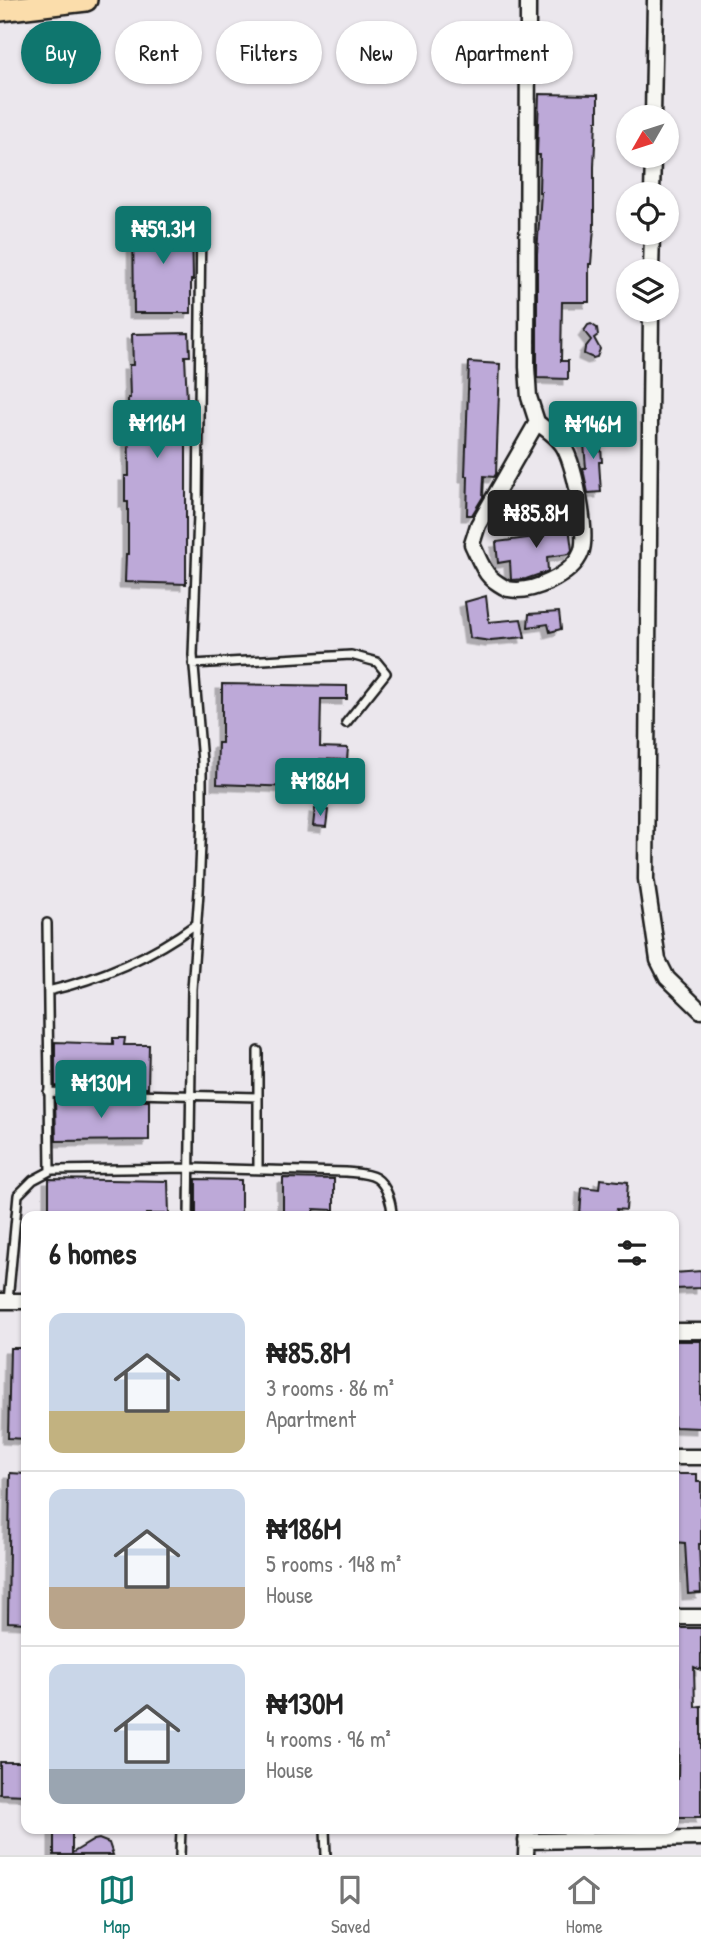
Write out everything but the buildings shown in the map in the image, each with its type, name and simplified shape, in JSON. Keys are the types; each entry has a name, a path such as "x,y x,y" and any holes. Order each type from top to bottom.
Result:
{"main road":[{"path":"0,10 86,0"}],"street":[{"path":"528,0 529,397 537,422 563,445 575,478 583,542 581,553 573,565 551,582 531,589 507,589 489,576 472,544 478,525 537,422"},
{"path":"653,105 655,0"},
{"path":"651,322 646,879 658,960 667,978 701,1011"},
{"path":"679,1331 701,1331"},
{"path":"679,1457 701,1457"},
{"path":"679,1617 701,1616"},
{"path":"526,1842 654,1834"},
{"path":"676,1834 701,1838"}],"lane":[{"path":"189,1211 192,989 200,892 202,762 193,663 198,514 201,214"},
{"path":"193,663 351,655 377,662 386,673 346,723"},
{"path":"47,923 50,1171"},
{"path":"48,992 112,971 163,946 196,924"},
{"path":"258,1051 258,1170"},
{"path":"48,1092 258,1097"},
{"path":"4,1301 18,1195 33,1180 50,1171 190,1168 346,1172 377,1178 386,1192 391,1211"},
{"path":"180,1855 181,1834"},
{"path":"325,1834 326,1855"}]}
